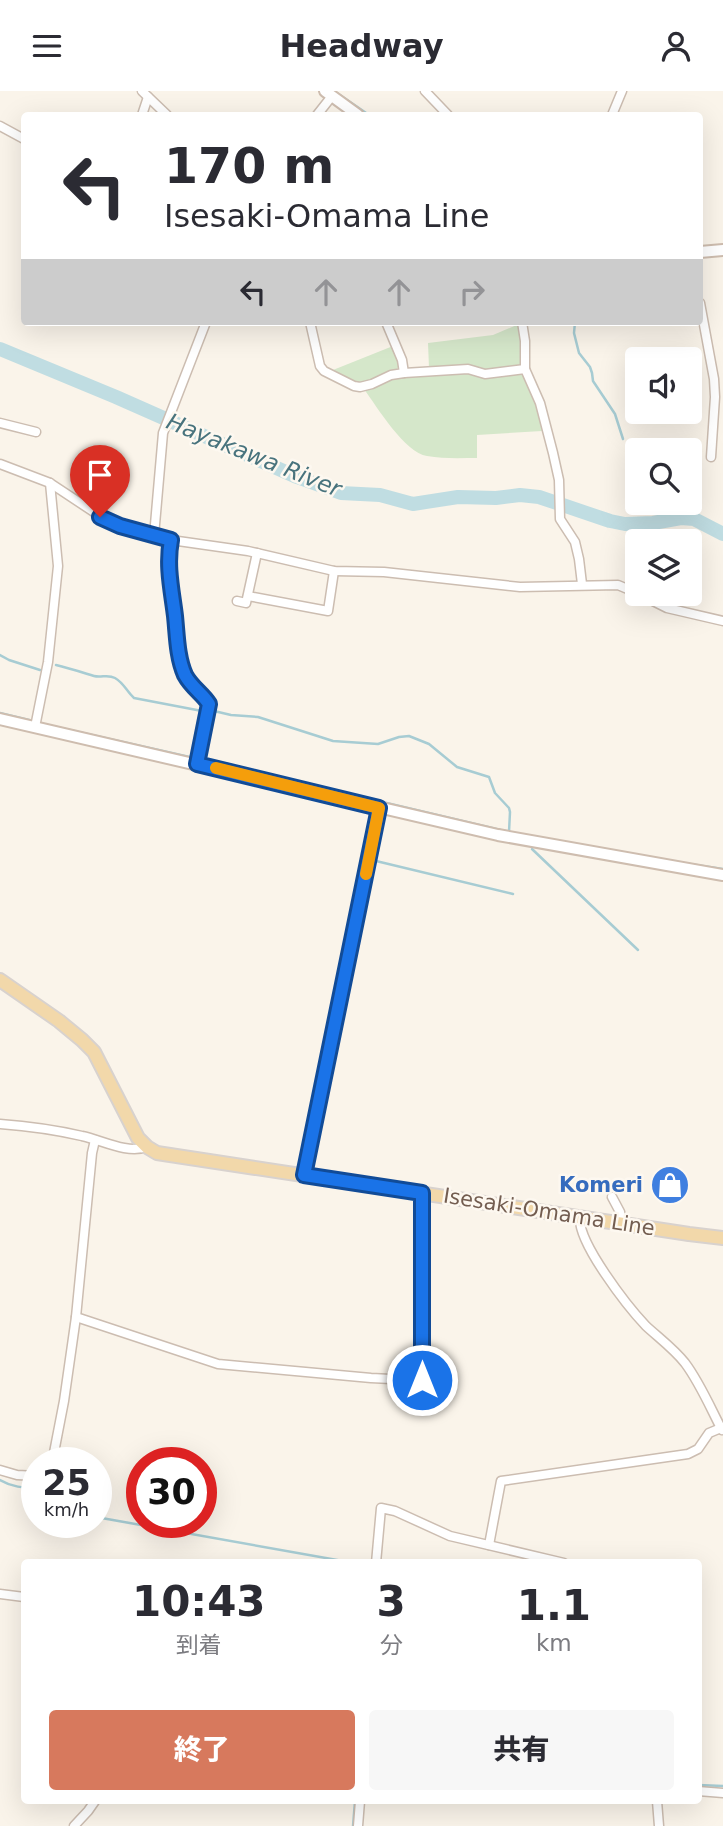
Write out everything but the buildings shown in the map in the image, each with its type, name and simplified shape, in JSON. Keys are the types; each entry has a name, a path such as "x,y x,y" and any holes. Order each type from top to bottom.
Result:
{"main road":[{"path":"0,979 59,1021 94,1052 133,1130 147,1147"},
{"name":"Isesaki-Omama Line","path":"147,1147 165,1155 723,1238"}],"street":[{"path":"425,91 445,112"},
{"path":"613,112 622,91"},
{"path":"142,112 145,94"},
{"path":"145,94 164,112"},
{"path":"319,112 329,94 354,112"},
{"path":"0,126 21,137"},
{"path":"703,252 723,250"},
{"path":"703,319 714,379 711,457"},
{"path":"154,536 162,437 204,326"},
{"path":"311,326 318,363 324,371 354,386 372,384 391,375 404,373 468,369 485,375 525,369"},
{"path":"388,326 404,373"},
{"path":"523,326 526,341 525,369 540,403 559,480 559,516 575,543 582,584"},
{"path":"0,422 36,432"},
{"path":"0,464 50,483 109,522 171,540 257,553 334,571 384,572 520,587 582,584 618,585 625,588"},
{"path":"35,727 48,661 58,566 50,483"},
{"path":"171,540 169,573 180,657 192,687 209,704 197,764"},
{"path":"237,601 246,603 257,553"},
{"path":"248,596 328,611 334,571"},
{"path":"663,606 723,621"},
{"path":"0,719 515,838 723,875"},
{"path":"304,1175 379,808"},
{"path":"0,1124 81,1136 128,1148 147,1147"},
{"path":"55,1447 76,1317 95,1140"},
{"path":"422,1193 422,1380"},
{"path":"612,1196 622,1223"},
{"path":"489,1545 501,1481 688,1454 698,1449 709,1433 722,1430 684,1362 634,1313 600,1265 585,1238 579,1223 580,1217"},
{"path":"76,1317 218,1364 357,1377 451,1382"},
{"path":"0,1471 21,1475"},
{"path":"376,1559 381,1507 450,1536 547,1559"},
{"path":"0,1594 21,1597"},
{"path":"702,1791 723,1793"},
{"path":"74,1826 93,1804"},
{"path":"358,1826 360,1804"},
{"path":"657,1804 659,1826"}],"green space":[{"path":"519,326 522,340 520,366 487,372 429,368 428,343 493,335"},
{"path":"393,346 400,365 382,379 356,383 333,370"},
{"path":"465,372 489,378 523,373 535,401 542,431 477,435 477,458 427,456 410,447 401,438 364,389 393,377"}],"waterway":[{"path":"337,93 365,112"},
{"path":"575,326 579,353 590,367 593,381 615,414 623,439"},
{"name":"Hayakawa River","path":"0,349 297,477 341,493 380,495 413,504 458,497 539,497 610,521 625,524 694,519 723,534"},
{"path":"692,515 694,519"},
{"path":"0,655 40,670"},
{"path":"56,665 94,676 112,677 121,682 134,698 202,711"},
{"path":"205,760 509,832 509,808 495,793 489,777 457,767 429,744 409,736 378,744 333,741 258,717 214,711"},
{"path":"0,713 33,721"},
{"path":"43,724 194,758"},
{"path":"532,849 638,950"},
{"path":"376,861 513,894"},
{"path":"683,863 723,869"},
{"path":"0,1480 21,1487"},
{"path":"112,1520 332,1559"},
{"path":"702,1785 723,1786"},
{"path":"353,1826 355,1804"}],"slow traffic":[{"path":"216,768 379,808 366,874"}],"place":[{"name":"Komeri","path":"670,1185"}],"route":[{"path":"100,517 120,526 171,540 169,573 180,657 192,687 209,704 197,764 379,808 304,1175 422,1193 422,1380"}]}
